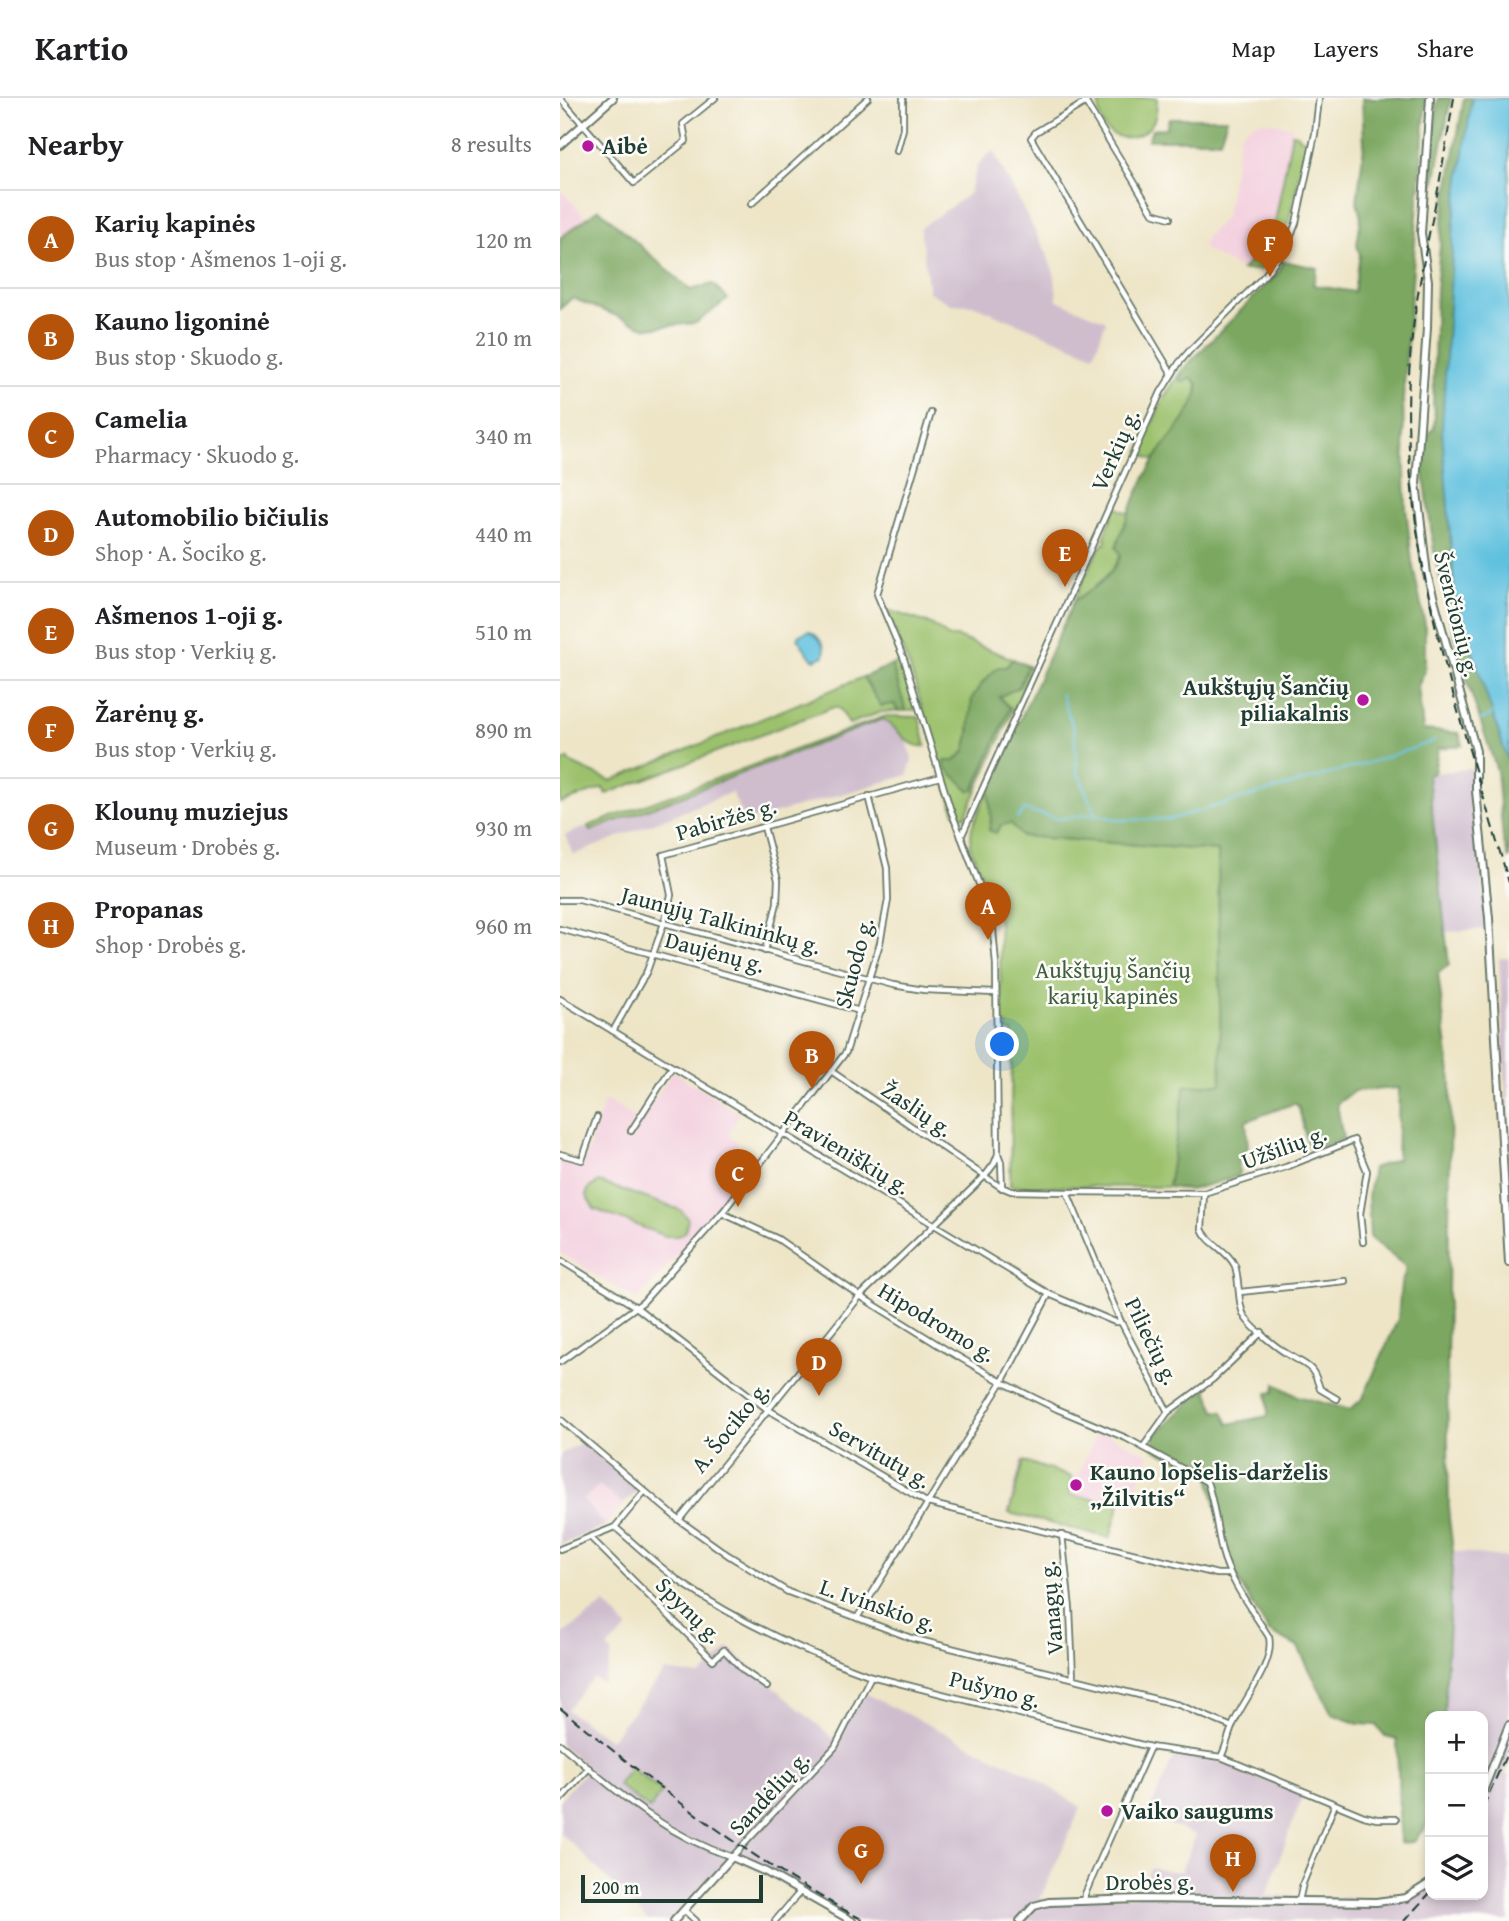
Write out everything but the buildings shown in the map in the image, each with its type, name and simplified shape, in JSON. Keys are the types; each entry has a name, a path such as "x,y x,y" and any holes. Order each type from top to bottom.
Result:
{"street":[{"path":"560,98 634,183 686,141 683,124 715,98"},
{"path":"560,145 613,98"},
{"path":"751,204 868,98"},
{"path":"897,151 903,129 903,98"},
{"name":"Verkių g.","path":"960,838 1136,444 1172,374 1191,349 1278,261 1287,246 1296,223 1315,134 1319,98"},
{"name":"Švenčionių g.","path":"1430,98 1421,233 1428,281 1427,328 1416,483 1421,539 1431,592 1476,751 1476,792 1489,918 1509,1263"},
{"path":"1170,218 1153,213 1084,100 1031,138 1172,374"},
{"path":"931,413 877,594 904,659 960,838 990,908 995,939 998,1154 1002,1188"},
{"name":"Pabiržės g.","path":"613,1031 654,954 664,923 671,895 663,855 940,776"},
{"name":"Skuodo g.","path":"560,1362 643,1302 722,1213 846,1052 870,979 886,916 889,880 869,796"},
{"path":"764,827 778,880 777,903 765,951"},
{"name":"Jaunųjų Talkininkų g.","path":"560,900 579,900 870,979 924,990 996,993"},
{"name":"Daujėnų g.","path":"560,929 860,1011"},
{"name":"Pravieniškių g.","path":"560,999 1049,1294 1115,1322 1121,1322"},
{"path":"631,1131 672,1067"},
{"name":"Žaslių g.","path":"831,1071 985,1176"},
{"path":"560,1154 582,1160 597,1116"},
{"name":"Užšilių g.","path":"1067,1192 1204,1193 1298,1163 1354,1140 1367,1171 1360,1214 1363,1242"},
{"name":"A. Šociko g.","path":"678,1520 860,1296 985,1176 995,1164 998,1154"},
{"path":"985,1176 1002,1188 1021,1192 1067,1192"},
{"name":"Piliečių g.","path":"1067,1192 1121,1322 1168,1412 1143,1447"},
{"path":"1204,1193 1204,1234 1235,1267 1244,1317 1286,1353 1307,1364 1318,1379 1320,1389 1337,1399"},
{"name":"Hipodromo g.","path":"722,1213 778,1239 860,1296 1002,1382 1143,1447"},
{"name":"Servitutų g.","path":"560,1260 636,1307 767,1409 928,1503 1217,1574 1230,1574"},
{"path":"1240,1292 1345,1281"},
{"path":"857,1618 1002,1382 1049,1294"},
{"path":"1168,1412 1213,1379 1262,1332"},
{"name":"L. Ivinskio g.","path":"560,1419 678,1520 728,1555 789,1592 911,1638 1179,1705 1232,1727"},
{"path":"1143,1447 1207,1482 1212,1495 1222,1552 1230,1574 1269,1637 1271,1647 1265,1664 1232,1727 1221,1757"},
{"path":"560,1549 615,1527 644,1492"},
{"name":"Pušyno g.","path":"615,1527 681,1582 745,1621 792,1646 871,1676 1150,1746 1221,1757 1373,1818 1396,1819"},
{"name":"Vanagų g.","path":"1062,1535 1070,1609 1073,1678"},
{"name":"Spynų g.","path":"590,1537 713,1660 724,1650 744,1671 766,1687"},
{"name":"Sandėlių g.","path":"674,1921 835,1747 871,1676"},
{"path":"1488,1778 1509,1726"},
{"path":"560,1744 643,1813 674,1833 757,1867 850,1921"},
{"path":"1084,1900 1150,1746"},
{"path":"560,1800 589,1768"},
{"path":"1299,1901 1303,1882 1335,1804"},
{"name":"Drobės g.","path":"1020,1921 1030,1909 1040,1903 1084,1900 1376,1902 1413,1895 1425,1887"},
{"path":"775,1921 800,1892"},
{"path":"684,1910 696,1921"}],"shaded area":[{"path":"1263,121 1293,127 1273,233 1242,270 1202,248 1206,237 1226,216 1240,134 1253,123"},
{"path":"993,151 1047,254 1055,277 1057,300 1106,321 1094,355 973,305 951,304 929,292 920,228 969,194 977,167"},
{"path":"560,189 586,218 560,238"},
{"path":"883,719 907,740 912,759 908,775 745,822 732,792 573,855 565,835 588,826 590,831"},
{"path":"1473,768 1471,779 1488,929 1445,932 1428,774"},
{"path":"1499,958 1509,958 1509,1143"},
{"path":"673,1072 739,1113 729,1135 738,1143 733,1149 752,1164 712,1215 637,1300 560,1253 560,1161 582,1169 605,1100 640,1121"},
{"name":"Kauno lopšelis-darželis „Žilvitis“","path":"1098,1430 1150,1455 1132,1496 1123,1494 1111,1539 1007,1513 1021,1459 1073,1476 1078,1475"},
{"path":"582,1442 638,1491 623,1504 599,1485 583,1500 605,1525 560,1545 560,1455"},
{"path":"599,1485 623,1504 605,1525 582,1500"},
{"path":"1453,1551 1509,1558 1509,1760 1504,1773 1509,1776 1509,1921 852,1921 732,1857 674,1921 648,1921 560,1833 560,1800 588,1768 560,1744 560,1636 605,1604 628,1628 607,1648 612,1653 603,1683 593,1678 567,1710 610,1740 665,1671 700,1676 729,1648 834,1739 866,1694 1029,1774 1081,1807 1040,1899 1137,1896 1150,1868 1180,1872 1196,1835 1147,1816 1175,1754 1214,1759 1303,1795 1266,1896 1394,1897 1415,1890 1425,1882 1425,1900 1488,1900 1488,1711 1444,1711"}],"green space":[{"path":"1099,98 1157,98 1155,117 1144,132 1130,137 1115,135 1101,122"},
{"path":"1362,98 1426,98 1403,399 1406,508 1412,561 1425,624 1425,670 1418,686 1423,730 1459,733 1463,745 1438,749 1434,773 1428,775 1449,965 1438,973 1451,1082 1447,1367 1449,1518 1453,1551 1444,1711 1425,1711 1425,1827 1413,1842 1400,1843 1397,1740 1386,1737 1376,1725 1358,1724 1332,1714 1298,1647 1269,1632 1234,1574 1226,1552 1209,1476 1155,1449 1153,1437 1200,1392 1207,1389 1215,1411 1223,1412 1229,1424 1268,1416 1267,1393 1274,1392 1275,1384 1297,1396 1350,1410 1363,1398 1398,1319 1401,1284 1405,1273 1405,1266 1370,1238 1368,1196 1373,1168 1397,1159 1399,1088 1354,1091 1337,1104 1343,1139 1311,1151 1299,1108 1295,1103 1246,1121 1248,1148 1239,1157 1239,1176 1190,1190 1168,1187 1185,1086 1221,1084 1218,851 1021,836 1011,823 1001,825 996,833 989,830 989,788 1074,601 1102,582 1117,563 1121,555 1116,547 1143,481 1196,397 1198,384 1192,378 1180,382 1182,370 1279,272 1283,261 1317,268 1313,285 1354,292 1360,255 1357,245 1361,218 1357,202 1364,145"},
{"path":"1438,98 1451,98 1431,202 1430,191"},
{"path":"1464,98 1472,98 1454,220 1442,429 1455,598 1509,764 1509,859 1503,839 1497,771 1467,681 1434,551 1423,467 1426,438 1434,427 1435,417 1436,289 1442,224"},
{"path":"1169,118 1227,118 1220,140 1148,140 1152,129 1166,128"},
{"path":"1292,133 1307,140 1286,234 1277,253 1260,270 1242,270 1273,233"},
{"path":"599,209 690,290 713,284 728,299 696,323 647,328 572,298 560,309 560,238"},
{"path":"1182,370 1179,379 1184,382 1192,378 1197,385 1196,395 1185,419 1154,460 1139,453 1165,396"},
{"path":"1115,507 1130,514 1116,547 1121,554 1101,581 1074,601 1090,565 1103,543 1105,544 1107,539 1104,538"},
{"path":"887,610 931,624 949,637 957,637 1013,659 983,682 972,698 965,751 955,761 970,790 974,790 1010,709 998,697 1019,687 1028,666 1032,668 965,817 955,814 910,668"},
{"path":"1013,659 1028,666 1019,687 999,697 1010,708 974,790 970,791 945,767 945,761 955,761 965,751 972,698 998,667 1006,667"},
{"path":"899,662 917,708 915,710 906,711 892,665"},
{"path":"892,665 906,711 898,711 894,704 881,706 863,677"},
{"path":"863,677 881,706 894,704 898,711 881,712 849,724 840,709 834,707 606,794 603,788 560,803 560,763 568,759 569,762 611,781"},
{"path":"886,716 919,717 926,746 908,741 883,719 590,831 588,826"},
{"name":"Aukštųjų Šančių karių kapinės","path":"989,788 989,830 996,833 1001,825 1011,823 1022,836 1218,851 1221,1084 1185,1087 1168,1187 1010,1186 1012,1032 1007,1032 1007,1025 1002,1024 999,924 995,906 970,846 972,827"},
{"path":"599,1182 681,1210 688,1219 685,1232 678,1236 665,1236 594,1209 586,1195 589,1188"},
{"path":"1023,1461 1072,1477 1069,1495 1120,1503 1110,1538 1009,1513"},
{"path":"631,1768 662,1792 649,1809 618,1785"}],"water":[{"path":"1472,98 1509,98 1509,764 1455,598 1442,429 1454,220"},
{"path":"809,631 819,638 824,649 824,656 815,660 798,639 799,635"}],"waterway":[{"path":"1061,694 1074,730 1077,771 1095,813"},
{"path":"1481,720 1492,714"},
{"path":"1017,818 1025,810 1059,819 1095,814 1119,820 1171,819 1435,741"}],"railway":[{"path":"1454,98 1414,322 1409,376 1409,442 1414,507 1437,633 1509,883"},
{"path":"560,1708 707,1822 783,1874 865,1921"},
{"path":"1488,1796 1509,1749"},
{"path":"1404,1921 1425,1898"}],"place":[{"name":"Aibė","path":"588,146"},
{"name":"Žarėnų g.","path":"1270,277"},
{"name":"Ašmenos 1-oji g.","path":"1065,587"},
{"name":"Aukštųjų Šančių piliakalnis","path":"1363,700"},
{"name":"Karių kapinės","path":"988,940"},
{"name":"Kauno ligoninė","path":"812,1089"},
{"name":"Camelia","path":"738,1207"},
{"name":"Automobilio bičiulis","path":"819,1396"},
{"name":"Kauno lopšelis-darželis „Žilvitis“","path":"1076,1485"},
{"name":"Vaiko saugums","path":"1107,1811"},
{"name":"Klounų muziejus","path":"861,1884"},
{"name":"Propanas","path":"1233,1892"}]}
